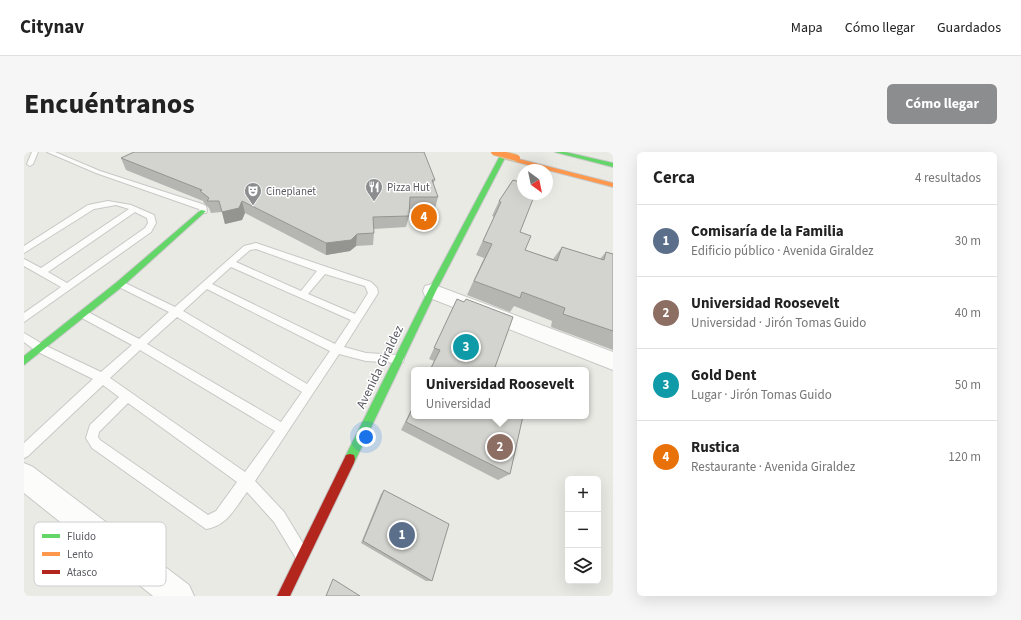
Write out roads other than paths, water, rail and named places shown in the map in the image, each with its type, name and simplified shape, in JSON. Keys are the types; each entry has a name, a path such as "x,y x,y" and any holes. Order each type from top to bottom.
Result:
{"street":[{"path":"494,152 613,184"},
{"path":"558,152 613,165"},
{"path":"504,154 613,184"},
{"name":"Avenida Giraldez","path":"283,596 432,291 504,154"},
{"path":"547,156 613,171"},
{"path":"24,361 120,284 203,211"},
{"path":"432,291 613,361"},
{"path":"24,476 83,522"},
{"path":"165,586 178,596"}],"lane":[{"path":"30,164 35,152"},
{"path":"50,152 98,172 199,206 203,208 203,211"},
{"path":"24,250 91,206 116,202 151,216 152,223 148,230 24,318"},
{"path":"41,272 134,209"},
{"path":"24,452 175,311 247,248 256,246 322,270 368,284 372,288 373,293 357,319 308,390 254,473 246,481 221,516 214,521 206,522 96,444 92,438 94,429 128,396"},
{"path":"24,262 66,288"},
{"path":"230,263 357,319"},
{"path":"302,295 322,270"},
{"path":"120,284 175,311 308,390"},
{"path":"206,285 336,349 366,357 399,359"},
{"path":"83,314 139,344 283,429"},
{"path":"24,337 40,348 102,378 246,481 279,517 303,556"}],"railway":[{"path":"512,152 613,177"}],"place":[{"name":"Pizza Hut","path":"374,202"},
{"name":"Cineplanet","path":"253,206"},
{"name":"Rustica","path":"424,217"},
{"name":"Gold Dent","path":"466,347"},
{"name":"Universidad Roosevelt","path":"500,447"},
{"name":"Comisaría de la Familia","path":"402,535"}]}
